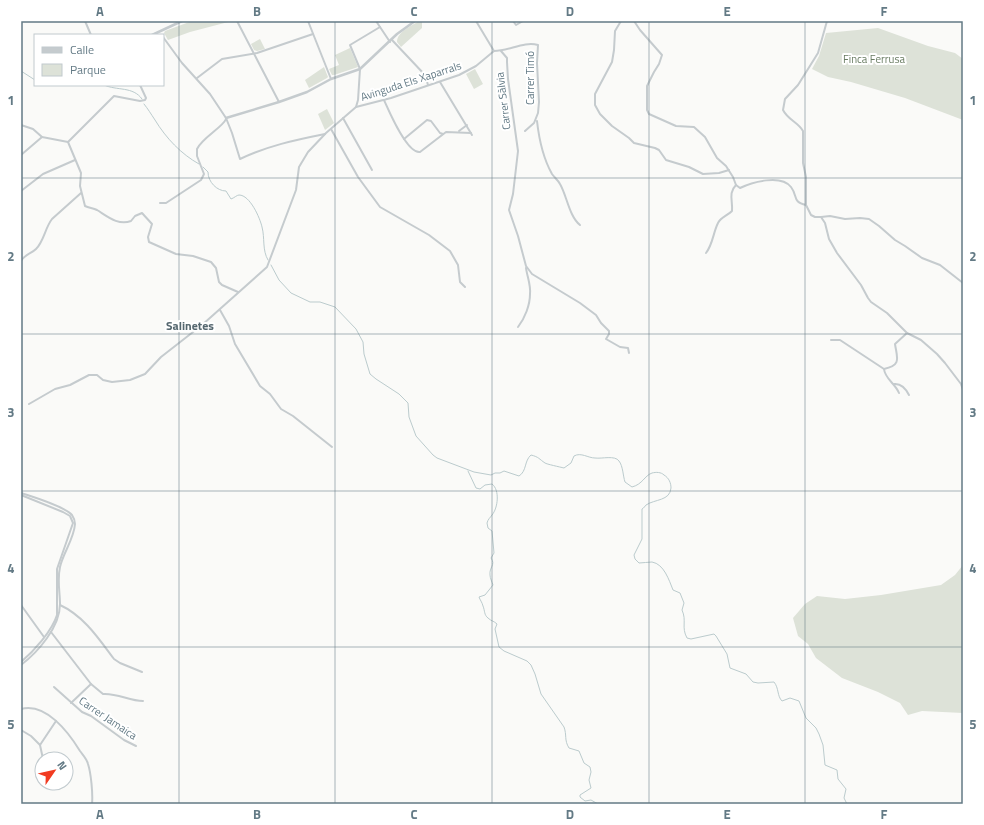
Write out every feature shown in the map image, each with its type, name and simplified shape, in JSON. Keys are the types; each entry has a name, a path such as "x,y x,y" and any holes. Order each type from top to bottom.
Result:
{"street":[{"path":"84,21 90,34"},
{"path":"154,34 182,21"},
{"path":"237,21 279,102"},
{"path":"308,21 331,79"},
{"path":"376,21 391,41 425,75 428,85"},
{"path":"160,203 166,203 201,180 204,174 196,149 224,122 226,118 307,92 331,79 360,69 404,28 415,21"},
{"path":"476,21 494,51 501,51"},
{"path":"513,21 516,25 523,21"},
{"path":"621,21 615,31 612,62 595,94 596,105 600,114 612,126 634,143 659,150 666,160 703,174 719,173 729,170"},
{"path":"634,21 647,39 662,55 659,64 647,86 647,110 649,114 676,126 694,127 705,137 717,158 729,170 736,185 740,188 758,182 774,180 782,181 790,185 794,191 797,201 800,204 806,205"},
{"path":"827,21 818,53 798,85 785,98 783,110 786,116 803,130 803,163 806,177 806,205 811,215 815,218 830,216 845,219 869,219 895,240 922,258 940,265 963,283"},
{"path":"356,107 358,100 360,69 350,45 380,27"},
{"path":"196,79 222,59 253,53 313,34"},
{"path":"164,39 182,63 210,94 226,118 240,159 255,152 280,144 326,134"},
{"name":"Carrer Timó","path":"501,51 518,46 538,45 537,63 539,102 536,119 525,131"},
{"name":"Avinguda Els Xaparrals","path":"29,404 55,389 70,385 89,375 97,375 103,380 112,382 126,381 145,374 161,357 220,310 267,267 296,190 299,167 308,152 331,129 356,107 384,100 469,71 494,51"},
{"name":"Carrer Sàlvia","path":"501,51 507,58 508,62 508,80 518,151 513,194 509,210 526,266 530,294 526,313 518,327"},
{"path":"384,100 404,139 417,153 450,131 467,132 472,134 440,82"},
{"path":"68,142 114,96 140,101 144,100 146,98 140,86"},
{"path":"343,118 372,170"},
{"path":"536,119 539,140 544,155 553,174 560,183 575,220 580,225"},
{"path":"404,139 427,120 431,121 440,133 444,134"},
{"path":"21,125 33,129 42,137 68,142"},
{"path":"458,132 466,126"},
{"path":"466,126 467,132"},
{"path":"331,129 358,178 380,207 430,235 450,251 458,265 460,282 465,287"},
{"path":"439,138 440,133"},
{"path":"21,155 42,137"},
{"path":"68,142 74,160 81,172 80,186 85,206 96,209 112,220 127,223 131,221 134,216 142,213 152,224 148,237 149,242 176,254 193,256 211,262 216,268 219,282 222,285 238,292"},
{"path":"21,191 43,174 74,160"},
{"path":"706,253 713,240 720,219 732,210 730,195 736,185"},
{"path":"21,261 24,256 36,248 48,224 81,192"},
{"path":"821,217 825,223 829,239 837,253 861,285 871,302 887,313 907,333 921,340 937,354 961,384 963,390"},
{"path":"526,266 532,274 574,299 596,315 609,331 606,339 620,347 628,348 629,353"},
{"path":"220,310 227,321 235,344 260,386 270,394 281,409 293,416 332,447"},
{"path":"884,369 892,367 896,363 898,356 895,344 907,333"},
{"path":"831,340 840,340 884,369 886,376 894,384 899,393"},
{"path":"894,384 899,384 902,386 909,395"},
{"path":"21,494 63,512 72,520 72,527 58,568 59,604 55,622 34,654 21,663"},
{"path":"59,604 83,620 114,659 142,672"},
{"path":"21,605 44,637 44,640"},
{"path":"21,663 50,631"},
{"path":"50,631 91,684 103,694 115,694 143,702"},
{"name":"Carrer Jamaica","path":"71,703 91,684"},
{"name":"Carrer Jamaica","path":"54,687 82,712 91,716 124,740 136,746"},
{"path":"21,709 30,708 41,711 66,730 88,764 92,804"},
{"path":"40,745 56,721"},
{"path":"21,730 31,736 40,745 41,751"}],"green space":[{"path":"192,21 232,21 190,32 168,40 164,33 165,31"},
{"path":"419,21 422,21 422,28 401,47 397,42 399,35"},
{"name":"Finca Ferrusa","path":"878,28 928,46 955,53 963,59 963,120 905,98 851,82 828,77 812,69 819,56 826,33"},
{"path":"260,39 265,49 257,51 254,50 251,44"},
{"path":"350,48 358,67 332,75 329,69 339,65 335,55"},
{"path":"324,67 328,77 309,88 305,80"},
{"path":"475,69 483,84 474,89 466,74"},
{"path":"327,109 334,123 325,130 318,114"},
{"path":"963,565 963,713 922,711 908,715 900,703 878,692 842,678 816,658 808,644 798,636 793,618 805,604 817,596 845,599 881,595 941,585 955,575"}],"waterway":[{"path":"21,71 34,79"},
{"path":"106,86 129,90 134,92 142,99"},
{"path":"144,104 169,139 180,150 199,164"},
{"path":"203,167 208,172 208,176 216,188 226,191 231,199 239,195 243,196 251,203 261,223 265,252 268,260"},
{"path":"271,265 279,280 291,293 310,302 320,302 335,307 356,329 363,342 364,354 370,374 399,394 408,403 409,417 416,436 437,458 474,472 491,475 504,471 519,476 522,474 527,460 531,455 546,463 564,468 571,463 574,456 582,455 592,458 617,459 621,466 625,482 632,487 639,484 652,473 657,472 666,476 671,486 668,495 665,498 646,505 642,509 642,539 634,555 635,559 639,563 652,562 660,566 666,573 673,590 680,593 684,603 682,610 684,617 684,631 687,638 691,639 714,634 727,654 730,668 746,674 753,682 774,682 777,687 779,697 782,701 790,698 799,701 806,718 816,728 819,734 823,745 825,765 837,770 838,779 846,789 844,798 847,804"},
{"path":"468,471 476,488 480,489 485,485 492,484 495,487 497,495 496,508 487,523 488,528 492,531 494,553 491,558 493,564 490,570 490,575 493,585 485,595 479,597 485,614 489,619 497,624 495,629 499,647 504,651 527,661 531,665 541,694 564,727 569,748 579,751 584,763 590,767 591,772 589,780 591,788 580,795 580,797 585,801 591,800 598,804"}],"district":[{"name":"Salinetes","path":"190,326"}]}
